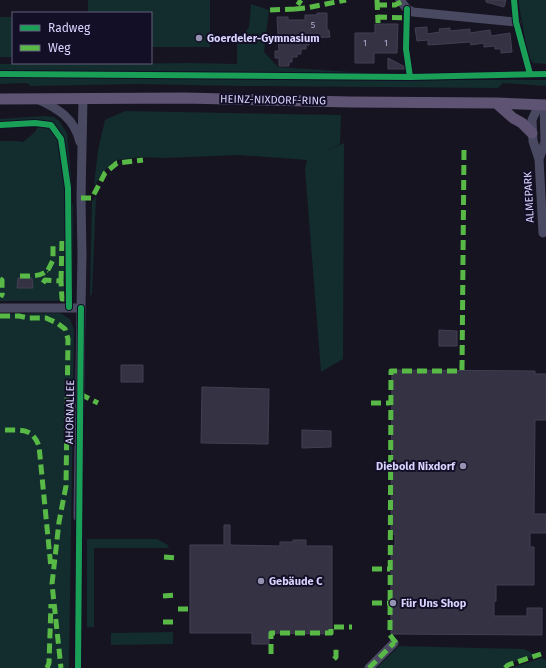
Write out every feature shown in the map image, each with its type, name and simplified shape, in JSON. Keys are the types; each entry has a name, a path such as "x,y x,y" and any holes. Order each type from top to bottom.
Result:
{"main road":[{"name":"HEINZ-NIXDORF-RING","path":"0,99 185,98 545,105"},
{"path":"496,103 513,118 522,123 532,133"}],"street":[{"path":"400,0 407,9 413,12 516,22"},
{"name":"AHORNALLEE","path":"78,517 82,255 81,198 84,98"},
{"path":"37,99 55,107 71,122 78,132 82,149"},
{"name":"ALMEPARK","path":"543,233 539,159 532,141 532,120 536,111 545,105"},
{"name":"ALMEPARK","path":"539,159 545,142 545,105"},
{"path":"0,308 81,308"},
{"path":"369,668 394,643"}],"green space":[{"path":"88,0 210,0 210,47 152,47 152,12 88,12"},
{"path":"518,0 546,0 546,64 533,63 528,55"},
{"path":"251,4 269,10 264,52 278,67 408,76 411,80 546,80 546,86 503,83 498,88 137,84 31,86 27,83 0,84 0,64 237,64 237,43 249,27"},
{"path":"0,17 12,17 12,57 0,57"},
{"path":"125,111 341,115 340,144 326,151 344,143 343,359 321,372 305,169 307,160 239,155 161,158 142,157 116,160 103,172 94,186 98,150 105,120"},
{"path":"45,116 54,117 59,121 67,133 72,187 69,188 63,137 53,125 37,121 0,123 0,119"},
{"path":"38,126 50,127 59,140 66,188 63,297 59,297 59,301 0,301 0,141 23,142 35,132"},
{"path":"96,197 92,293 90,297 92,201"},
{"path":"70,205 73,205 73,298 71,298"},
{"path":"60,313 70,319 74,330 69,668 0,668 0,314"},
{"path":"87,539 157,539 168,545 169,548 94,548 94,627 87,627"},
{"path":"173,632 173,644 111,645 111,633"},
{"path":"399,646 524,649 537,656 514,662 503,668 377,668"},
{"path":"542,658 546,661 546,668 510,668"}],"building":[{"path":"486,0 506,0 504,7 486,2"},
{"path":"317,13 327,13 327,30 329,30 330,37 309,38 309,45 306,45 306,49 301,49 301,54 297,54 297,57 292,57 292,62 289,62 289,66 279,66 279,58 275,58 275,51 279,51 277,17 288,17 288,20 305,20 305,15 317,15"},
{"path":"375,24 398,24 397,53 374,53 374,63 355,63 355,33 375,33"},
{"path":"427,27 427,34 440,32 439,29 450,28 450,31 470,29 470,33 490,30 491,36 510,33 512,52 501,53 501,49 495,49 495,46 484,47 484,43 471,45 470,42 428,45 428,40 417,41 415,28"},
{"path":"388,58 409,69 388,69"},
{"path":"18,278 32,278 33,288 17,288"},
{"path":"439,330 457,331 457,346 439,346"},
{"path":"121,365 143,365 143,382 121,382"},
{"name":"Diebold Nixdorf","path":"392,370 535,371 535,374 546,374 546,420 535,420 534,514 546,514 546,533 530,533 530,547 534,547 534,585 496,585 496,601 494,602 494,616 527,616 527,608 542,608 542,635 391,634 391,546 395,546 395,534 391,534"},
{"path":"202,387 269,389 268,444 201,443"},
{"path":"302,430 331,431 331,447 302,448"},
{"name":"Gebäude C","path":"224,525 230,525 230,545 280,546 280,542 306,540 306,546 332,546 332,634 269,633 269,644 252,644 252,633 190,633 190,545 224,545"}],"marked path":[{"path":"270,10 295,9 301,0"},
{"path":"295,9 346,0"},
{"path":"377,0 378,23"},
{"path":"377,5 395,5 401,2"},
{"path":"377,17 407,18"},
{"path":"462,370 464,148"},
{"path":"81,198 92,198 105,173 117,163 143,160"},
{"path":"61,281 62,240"},
{"path":"48,270 53,260 53,243"},
{"path":"20,276 35,276 48,270 49,271"},
{"path":"0,279 2,280 2,295 4,296"},
{"path":"43,283 45,280 61,281 62,299 69,299"},
{"path":"0,316 46,318 65,329 68,339 66,486 59,522 52,584 61,668"},
{"path":"396,643 390,635 391,371 458,371 462,367"},
{"path":"80,394 98,403"},
{"path":"371,403 390,403"},
{"path":"5,430 26,431 33,436 39,446 51,568"},
{"path":"164,557 178,558"},
{"path":"372,569 390,569"},
{"path":"163,596 178,595"},
{"path":"372,603 391,603"},
{"path":"47,668 49,663 51,604"},
{"path":"178,609 188,609"},
{"path":"163,622 178,622"},
{"path":"271,654 271,633 331,633 331,627 352,627"},
{"path":"369,668 394,643"},
{"path":"334,659 336,657 336,649"},
{"path":"505,668 508,665 541,654"}],"cycle path":[{"path":"514,0 516,22 530,74"},
{"path":"407,9 406,49 410,77"},
{"path":"0,74 410,77 546,74"},
{"path":"0,125 35,123 51,125 61,139 68,188 69,307"},
{"path":"78,668 81,308"}],"place":[{"name":"Goerdeler-Gymnasium","path":"199,38"},
{"name":"Diebold Nixdorf","path":"463,466"},
{"name":"Gebäude C","path":"261,581"},
{"name":"Für Uns Shop","path":"393,603"}]}
